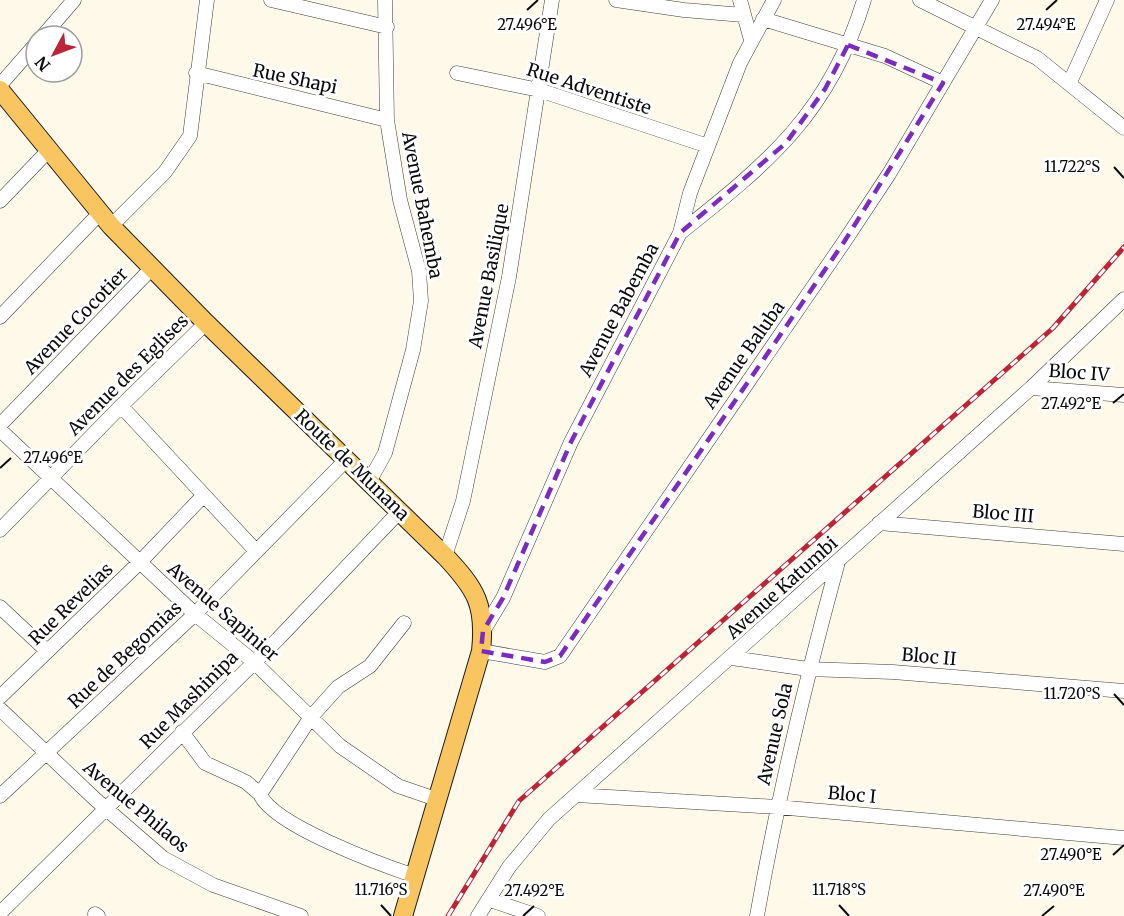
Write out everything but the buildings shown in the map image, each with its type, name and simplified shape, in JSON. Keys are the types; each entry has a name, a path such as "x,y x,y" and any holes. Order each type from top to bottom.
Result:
{"main road":[{"name":"Route de Munana","path":"0,90 105,220 206,323 445,556 476,594 483,631 481,651 403,916"}],"street":[{"path":"54,24 75,0"},
{"path":"0,317 105,220 165,172 190,136 196,73 207,0"},
{"path":"270,0 387,27"},
{"name":"Avenue Bahemba","path":"369,482 385,453 412,350 421,301 419,271 400,200 387,120 385,0"},
{"name":"Avenue Basilique","path":"445,556 463,501 509,277 552,0"},
{"path":"616,0 684,10 743,15"},
{"path":"740,0 751,40"},
{"name":"Avenue Babemba","path":"483,631 503,598 571,442 680,233 690,194 708,146 751,40 774,0"},
{"path":"680,233 767,162 786,143 821,96 849,45 864,0"},
{"path":"920,0 1037,58 1070,82 1124,128"},
{"name":"Avenue Baluba","path":"481,651 545,663 560,656 844,242 992,0"},
{"path":"1070,82 1107,0"},
{"path":"763,19 885,56 943,83"},
{"path":"0,85 24,58"},
{"name":"Rue Shapi","path":"196,73 387,120"},
{"name":"Rue Adventiste","path":"457,73 539,90 708,146"},
{"path":"0,201 48,150"},
{"name":"Avenue Cocotier","path":"0,424 152,268"},
{"name":"Avenue Katumbi","path":"478,916 527,842 576,795 732,658 1031,388 1124,299"},
{"name":"Avenue des Eglises","path":"0,530 206,323"},
{"name":"Bloc IV","path":"1031,388 1124,395"},
{"path":"121,406 256,551"},
{"name":"Avenue Sapinier","path":"0,430 195,614 254,662 340,746 398,786 436,799"},
{"name":"Rue de Begomias","path":"0,796 195,614 346,460"},
{"name":"Rue Revelias","path":"0,697 140,562 203,496"},
{"name":"Rue Mashinipa","path":"0,911 254,662 399,512"},
{"name":"Bloc III","path":"879,523 1124,544"},
{"name":"Avenue Sola","path":"757,916 777,807 808,669 838,562"},
{"path":"0,607 47,651"},
{"path":"263,799 311,717 338,687 370,666 404,623"},
{"name":"Bloc II","path":"732,658 808,669 893,672 1124,691"},
{"name":"Avenue Philaos","path":"0,708 46,753 163,858 213,885 301,916"},
{"path":"182,732 205,763 246,782 263,799 308,831 379,864 415,876"},
{"name":"Bloc I","path":"576,795 777,807 1124,838"},
{"path":"490,900 538,916"},
{"path":"0,911 5,916"}],"highlighted area":[{"path":"848,45 943,83 844,242 560,656 545,662 481,651 483,631 503,598 571,442 680,233 786,143 825,89"}],"railway":[{"path":"448,916 519,801 1053,328 1124,247"}]}
